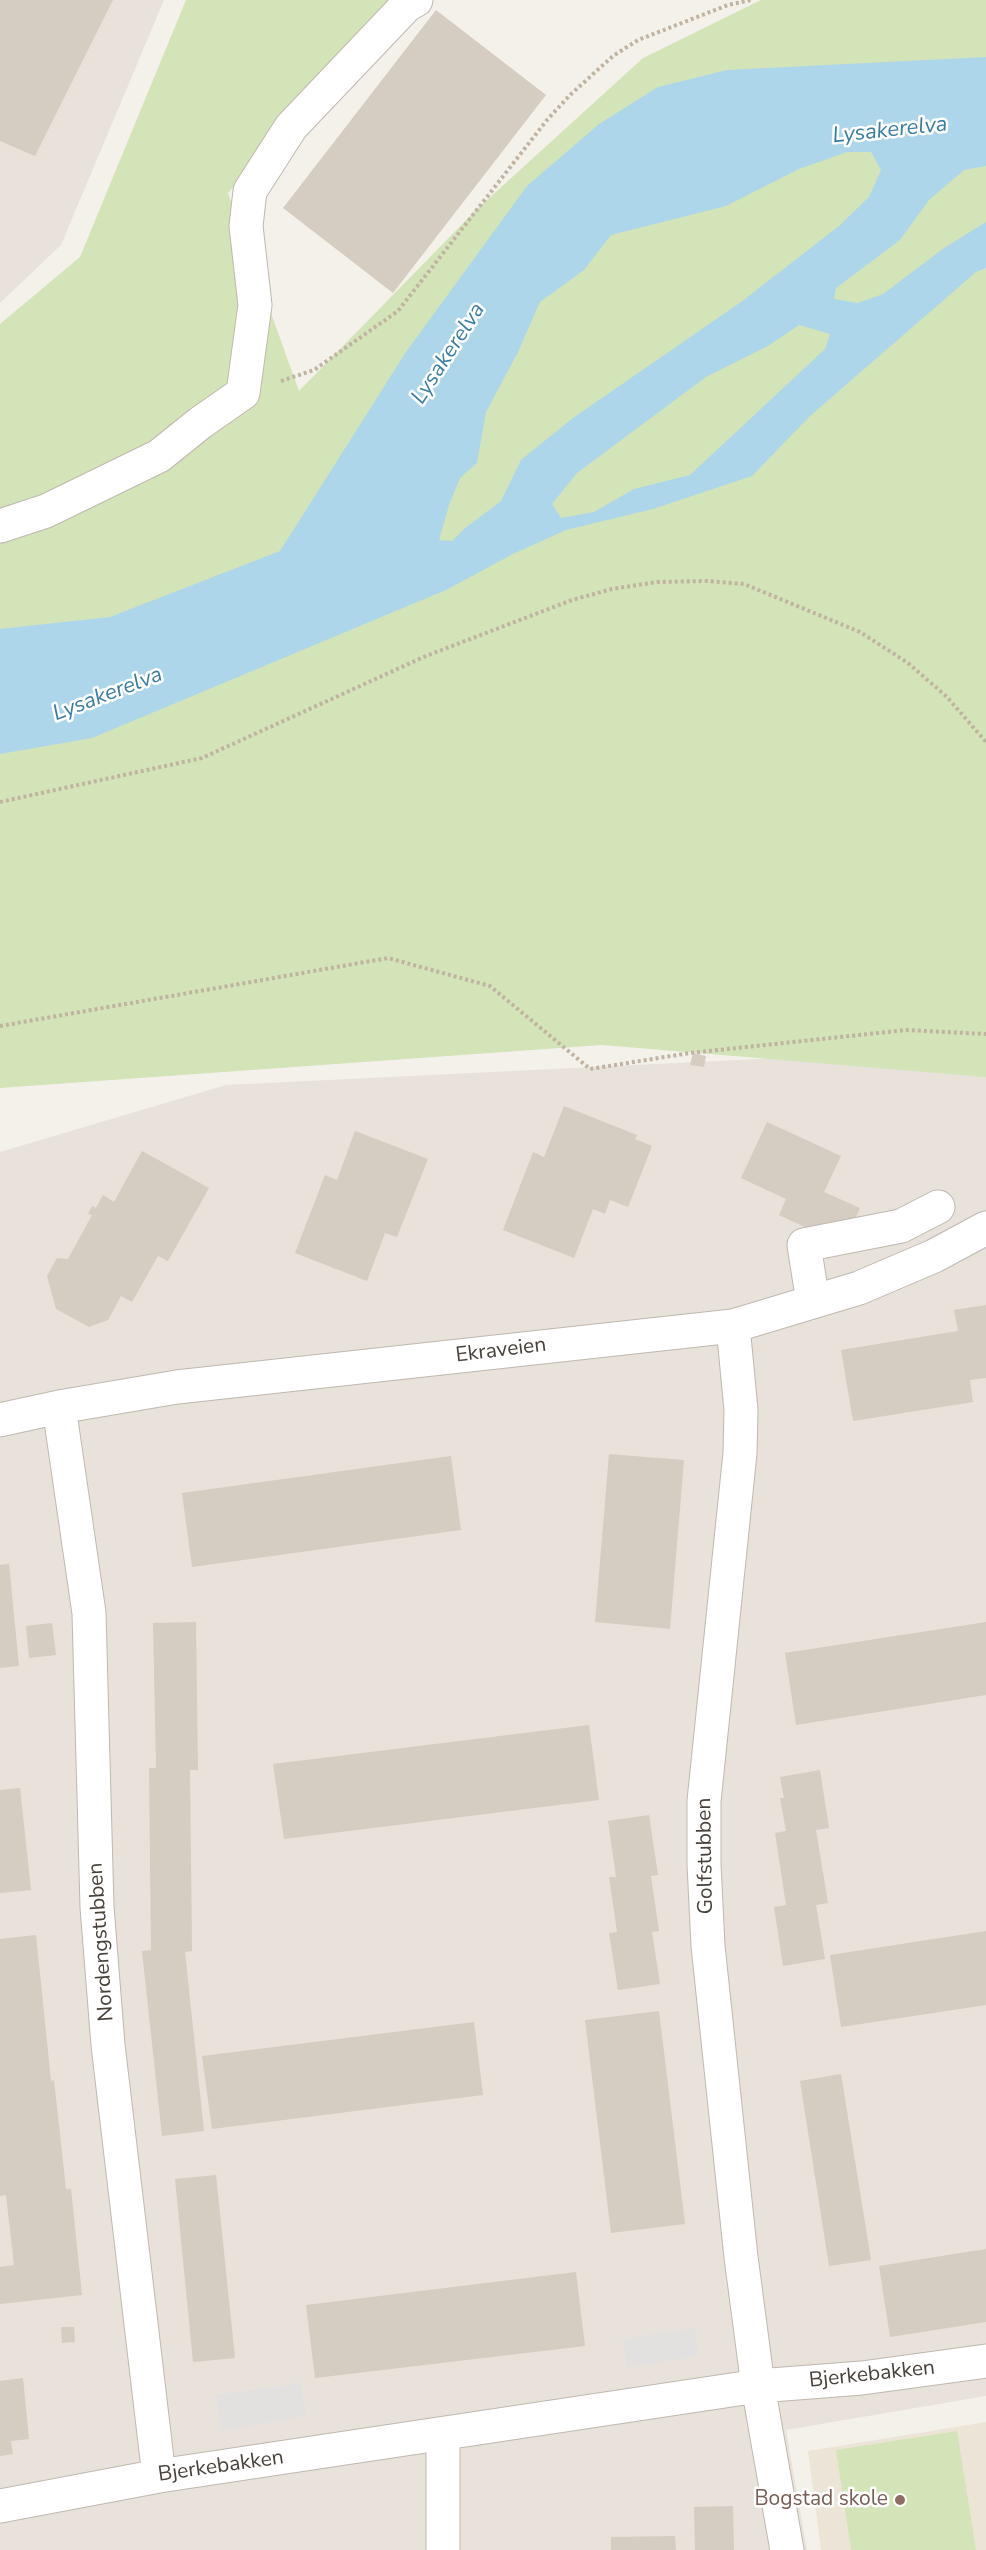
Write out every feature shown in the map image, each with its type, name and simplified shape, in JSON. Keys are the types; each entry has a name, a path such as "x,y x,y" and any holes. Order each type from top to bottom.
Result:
{"street":[{"path":"0,526 46,511 159,456 200,423 243,393 255,306 246,226 250,191 291,127 406,5 416,0"},
{"path":"813,1302 804,1245 901,1226 938,1207"},
{"name":"Ekraveien","path":"0,1420 59,1407 177,1387 733,1326 859,1288 934,1256 986,1228"},
{"name":"Golfstubben","path":"733,1326 741,1410 740,1453 704,1801 704,1864 708,1946 720,2069 758,2386"},
{"name":"Nordengstubben","path":"59,1407 89,1613 98,1919 108,2045 159,2476"},
{"name":"Bjerkebakken","path":"0,2506 159,2476 758,2386 862,2378 986,2361"},
{"path":"758,2386 787,2550"},
{"path":"443,2435 443,2550"}],"path":[{"path":"243,393 314,370 398,311 548,120 570,95 613,56 638,40 728,5 751,0"},
{"path":"0,802 202,758 426,656 572,600 657,582 707,581 744,584 860,632 908,663 947,697 986,742"},
{"path":"0,1026 388,958 490,986 590,1069 690,1053 906,1030 986,1034"}],"shaded area":[{"path":"0,0 164,0 61,245 0,303"},
{"path":"880,1053 986,1073 986,2396 786,2430 807,2550 0,2550 0,1152 226,1085"},
{"path":"695,2328 698,2356 627,2368 623,2339"},
{"path":"301,2383 306,2416 221,2431 216,2395"},
{"name":"Bogstad skole","path":"986,2422 986,2550 821,2550 808,2451"}],"green space":[{"path":"186,0 392,0 228,193 299,391 476,210 643,58 761,0 986,0 986,1077 602,1045 0,1088 0,324 80,257"},
{"name":"Bogstad skole","path":"957,2431 976,2550 851,2550 836,2450"}],"water":[{"name":"Lysakerelva","path":"986,57 986,166 964,170 929,200 900,240 836,288 834,299 858,303 883,294 944,248 986,222 986,268 976,272 810,416 752,476 653,509 566,530 513,554 446,590 92,738 0,754 0,629 110,617 280,551 406,352 527,186 599,124 658,87 727,70","holes":["847,152 871,152 881,170 869,197 839,226 741,302 573,418 521,460 501,501 452,541 439,540 460,478 477,463 486,412 518,352 540,302 584,270 611,235 726,206 799,169","799,325 830,334 825,349 690,475 634,489 594,512 561,518 552,504 577,473 706,377 768,346"]}],"building":[{"path":"0,0 113,0 35,156 0,141"},
{"path":"436,10 546,95 393,293 283,208"},
{"path":"693,1053 706,1056 704,1067 690,1065"},
{"path":"564,1106 637,1135 635,1139 652,1146 628,1207 610,1200 605,1214 593,1209 574,1258 503,1230 533,1152 544,1157"},
{"path":"767,1122 841,1156 824,1192 860,1208 843,1245 779,1215 786,1199 741,1178"},
{"path":"355,1131 428,1159 397,1237 385,1233 367,1281 295,1253 325,1175 337,1180"},
{"path":"142,1151 209,1188 168,1261 158,1256 132,1302 121,1296 108,1320 89,1327 56,1309 47,1276 57,1258 68,1259 92,1215 88,1214 92,1206 96,1208 103,1195 114,1202"},
{"path":"986,1305 986,1378 970,1380 973,1402 853,1421 841,1350 958,1331 954,1310"},
{"path":"609,1454 684,1460 670,1629 595,1622"},
{"path":"451,1456 461,1530 192,1567 182,1493"},
{"path":"9,1564 19,1666 0,1668 0,1565"},
{"path":"196,1622 198,1770 190,1770 192,1951 185,1952 204,2131 162,2136 142,1951 151,1950 149,1768 156,1768 153,1623"},
{"path":"986,1622 986,1695 796,1725 785,1653"},
{"path":"52,1623 56,1655 29,1658 26,1626"},
{"path":"589,1725 599,1800 284,1839 273,1764"},
{"path":"820,1770 829,1828 816,1830 828,1903 816,1905 825,1959 783,1966 774,1907 786,1905 775,1833 786,1831 780,1798 784,1798 780,1777"},
{"path":"20,1788 31,1890 0,1893 0,1790"},
{"path":"649,1815 658,1875 651,1876 659,1931 652,1932 660,1984 618,1990 609,1933 617,1932 609,1877 616,1877 608,1821"},
{"path":"986,1931 986,2005 841,2027 830,1955"},
{"path":"36,1935 51,2081 54,2080 66,2189 71,2189 82,2295 0,2304 0,2267 14,2265 6,2195 0,2196 0,1939"},
{"path":"659,2011 685,2224 611,2233 585,2020"},
{"path":"474,2022 483,2095 212,2129 202,2056"},
{"path":"841,2074 871,2260 829,2266 800,2081"},
{"path":"216,2175 235,2358 193,2362 175,2179"},
{"path":"986,2249 986,2322 890,2337 879,2266"},
{"path":"576,2272 585,2346 315,2378 306,2305"},
{"path":"61,2327 74,2327 75,2342 62,2343"},
{"path":"23,2378 29,2439 11,2441 13,2454 0,2456 0,2381"},
{"path":"733,2506 734,2550 695,2550 694,2507"},
{"path":"675,2536 676,2550 611,2550 611,2537"}],"place":[{"name":"Bogstad skole","path":"900,2500"}]}
